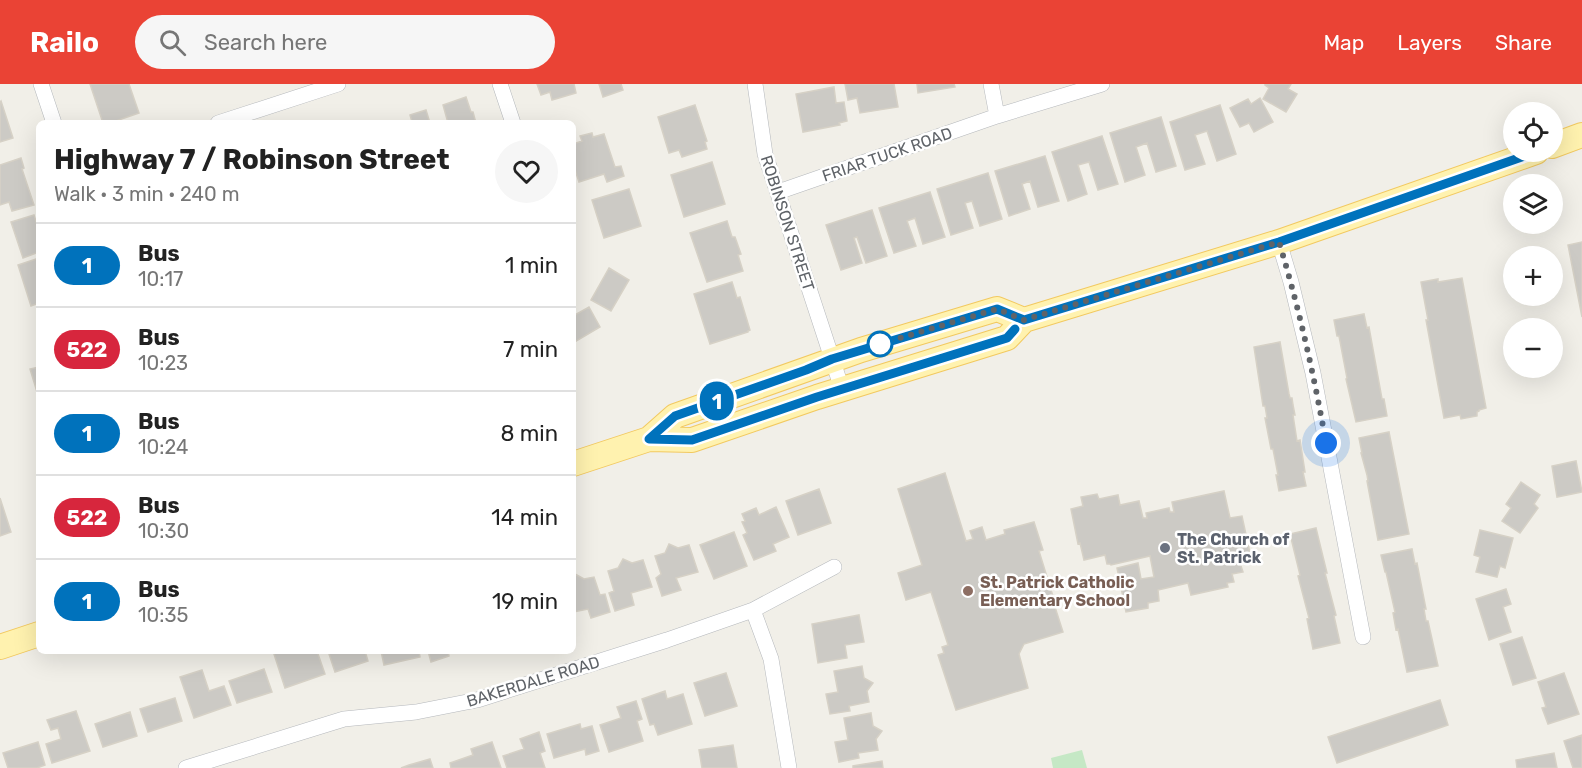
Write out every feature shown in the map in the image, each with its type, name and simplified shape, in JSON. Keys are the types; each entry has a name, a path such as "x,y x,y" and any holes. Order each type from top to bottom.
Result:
{"main road":[{"path":"1563,142 1582,135"},
{"path":"576,463 649,439 692,440 842,389 1007,338 1024,320 1279,242 1507,162"},
{"path":"649,439 675,416 832,359 997,309 1024,320"},
{"path":"0,647 36,635"}],"street":[{"path":"41,84 53,120"},
{"path":"227,120 338,84"},
{"path":"500,84 512,120"},
{"name":"ROBINSON STREET","path":"755,84 765,154 832,359"},
{"path":"991,84 997,116"},
{"name":"FRIAR TUCK ROAD","path":"778,192 997,116 1102,84"},
{"path":"1279,242 1313,373 1363,637"},
{"path":"832,359 842,389"},
{"name":"BAKERDALE ROAD","path":"186,768 344,719 416,712 477,700 667,640 753,610 834,567"},
{"path":"753,610 771,659 789,768"}],"green space":[{"path":"1082,750 1087,768 1053,768 1051,758"}],"building":[{"path":"90,84 129,84 139,113 119,120 102,120"},
{"path":"537,84 574,84 576,93 552,100 550,92 541,95"},
{"path":"599,84 621,84 623,90 603,97"},
{"path":"845,84 894,84 898,107 860,113 857,98 848,100"},
{"path":"917,84 954,84 955,87 918,93"},
{"path":"1265,84 1291,84 1288,89 1297,94 1286,112 1263,99 1269,88"},
{"path":"834,87 836,103 844,102 847,121 839,123 840,125 803,132 796,94"},
{"path":"466,97 475,120 447,120 443,105"},
{"path":"1260,98 1273,122 1254,132 1249,123 1240,127 1230,108 1248,99 1251,104"},
{"path":"0,102 13,138 0,142"},
{"path":"695,105 707,141 705,142 707,149 682,157 679,150 669,153 658,117"},
{"path":"1220,105 1236,154 1217,161 1207,131 1195,135 1205,164 1185,170 1170,122"},
{"path":"426,110 429,120 411,120 410,115"},
{"path":"1161,117 1176,166 1156,172 1147,143 1136,147 1145,175 1125,182 1110,133"},
{"path":"592,133 593,137 604,134 615,167 621,166 624,176 607,182 604,174 579,182 576,173 576,143 582,141 580,136"},
{"path":"1102,136 1118,184 1098,190 1089,162 1078,165 1087,194 1068,201 1052,152"},
{"path":"1045,156 1059,201 1038,207 1030,181 1022,184 1030,209 1009,216 995,171"},
{"path":"21,158 24,168 22,169 34,205 12,211 9,202 0,205 0,165"},
{"path":"712,162 725,204 684,217 671,175"},
{"path":"988,173 1002,219 980,226 972,201 965,203 973,228 951,235 937,189"},
{"path":"629,189 641,226 604,238 592,200"},
{"path":"930,192 945,237 923,244 915,218 907,221 916,246 894,253 879,208"},
{"path":"872,210 887,256 866,263 857,237 854,238 862,263 841,270 826,225"},
{"path":"34,215 36,253 23,258 11,222"},
{"path":"727,221 741,254 738,255 743,271 707,282 690,233"},
{"path":"1582,242 1582,317 1568,245"},
{"path":"36,259 36,304 31,306 18,265"},
{"path":"609,268 629,280 611,311 591,300"},
{"path":"1462,278 1486,408 1479,410 1477,416 1461,419 1460,415 1444,418 1421,282"},
{"path":"732,282 737,298 740,297 750,330 710,344 694,294"},
{"path":"589,307 600,327 576,341 576,314"},
{"path":"1364,314 1367,328 1369,327 1387,416 1356,422 1334,320"},
{"path":"1280,342 1295,415 1293,415 1297,441 1300,440 1306,486 1279,491 1254,347"},
{"path":"36,368 36,389 30,369"},
{"path":"1389,432 1409,534 1378,540 1359,438"},
{"path":"1576,461 1582,492 1557,497 1552,466"},
{"path":"945,473 966,541 973,539 970,531 982,527 986,540 1005,534 1004,530 1034,522 1043,550 1039,551 1063,632 1024,644 1019,654 1028,688 956,710 938,655 944,653 942,647 948,645 931,592 906,600 898,573 922,565 898,489"},
{"path":"1521,482 1540,495 1534,504 1538,508 1520,533 1502,521 1511,508 1506,504"},
{"path":"819,489 831,523 798,535 786,501"},
{"name":"The Church of St. Patrick","path":"1224,491 1230,518 1242,516 1250,553 1246,554 1248,561 1240,563 1243,572 1232,574 1234,582 1227,583 1228,587 1191,595 1188,583 1158,590 1159,601 1148,603 1148,608 1126,612 1117,568 1138,563 1141,579 1154,577 1150,556 1111,565 1107,564 1105,555 1084,560 1080,543 1078,544 1071,509 1083,506 1081,497 1097,494 1099,499 1118,495 1120,505 1139,501 1143,518 1147,518 1146,513 1169,508 1170,512 1174,512 1172,502"},
{"path":"0,498 11,532 0,536"},
{"path":"776,507 789,537 773,544 776,551 754,560 743,535 747,533 742,522 745,521 742,514 756,508 759,515"},
{"path":"1316,528 1336,615 1334,616 1340,643 1313,649 1307,619 1309,618 1290,534"},
{"path":"1480,530 1513,538 1505,568 1500,566 1497,577 1476,572 1480,557 1474,555"},
{"path":"734,532 747,566 714,579 700,545"},
{"path":"669,544 678,548 689,545 698,572 676,578 681,590 662,596 656,578 661,574 655,556 665,553"},
{"path":"1412,549 1426,609 1424,609 1426,621 1428,621 1438,666 1407,672 1381,555"},
{"path":"623,559 632,563 643,560 652,587 631,593 634,605 615,611 609,593 614,591 608,571 618,568"},
{"path":"576,575 584,579 594,577 600,595 605,594 610,612 591,618 588,609 576,611"},
{"path":"1506,589 1511,604 1503,607 1511,632 1489,640 1476,599"},
{"path":"859,615 864,642 845,645 847,658 818,663 812,624"},
{"path":"1522,637 1536,678 1513,685 1500,644"},
{"path":"274,654 318,654 325,674 285,688"},
{"path":"329,654 366,654 368,661 335,672"},
{"path":"382,654 420,654 420,657 384,665"},
{"path":"429,654 449,654 449,656 431,662"},
{"path":"862,666 864,678 873,683 867,691 869,702 849,706 850,711 830,714 826,694 838,692 834,671"},
{"path":"264,669 272,692 237,703 229,681"},
{"path":"202,670 209,691 224,686 231,705 194,718 180,677"},
{"path":"726,673 737,706 705,716 694,683"},
{"path":"1564,673 1579,714 1548,724 1542,708 1546,707 1538,682"},
{"path":"665,691 667,699 683,694 692,724 658,735 654,724 650,725 642,699"},
{"path":"175,698 182,721 148,732 140,709"},
{"path":"1440,700 1448,725 1337,763 1328,737"},
{"path":"636,701 642,719 637,721 643,741 609,752 600,725 621,718 617,707"},
{"path":"76,711 90,751 52,763 46,744 61,739 58,728 51,730 47,720"},
{"path":"130,712 137,736 103,747 95,724"},
{"path":"871,713 873,726 882,731 876,739 878,750 858,753 859,758 839,762 835,742 848,740 844,718"},
{"path":"580,724 581,729 592,726 599,751 586,755 585,749 554,758 547,734"},
{"path":"539,732 545,751 540,753 545,768 507,768 503,756 524,749 520,739"},
{"path":"1582,735 1582,768 1573,768 1564,741"},
{"path":"38,742 45,765 37,768 8,768 3,753"},
{"path":"492,742 501,768 451,768 450,763 473,755 471,749"},
{"path":"733,745 737,768 702,768 699,750"},
{"path":"1554,753 1557,768 1517,768 1516,760"},
{"path":"430,759 433,768 401,768 409,765"},
{"path":"882,761 883,768 853,768 853,766"}],"bus line":[{"name":"1","path":"1015,329 1007,338 817,397 692,440 649,439 675,416 846,354 997,309 1024,320 1279,242 1507,162"}],"place":[{"name":"The Church of St. Patrick","path":"1165,548"},
{"name":"St. Patrick Catholic Elementary School","path":"968,591"}],"route":[{"path":"880,344 997,309 1024,320 1279,242 1313,373 1326,443"}]}
